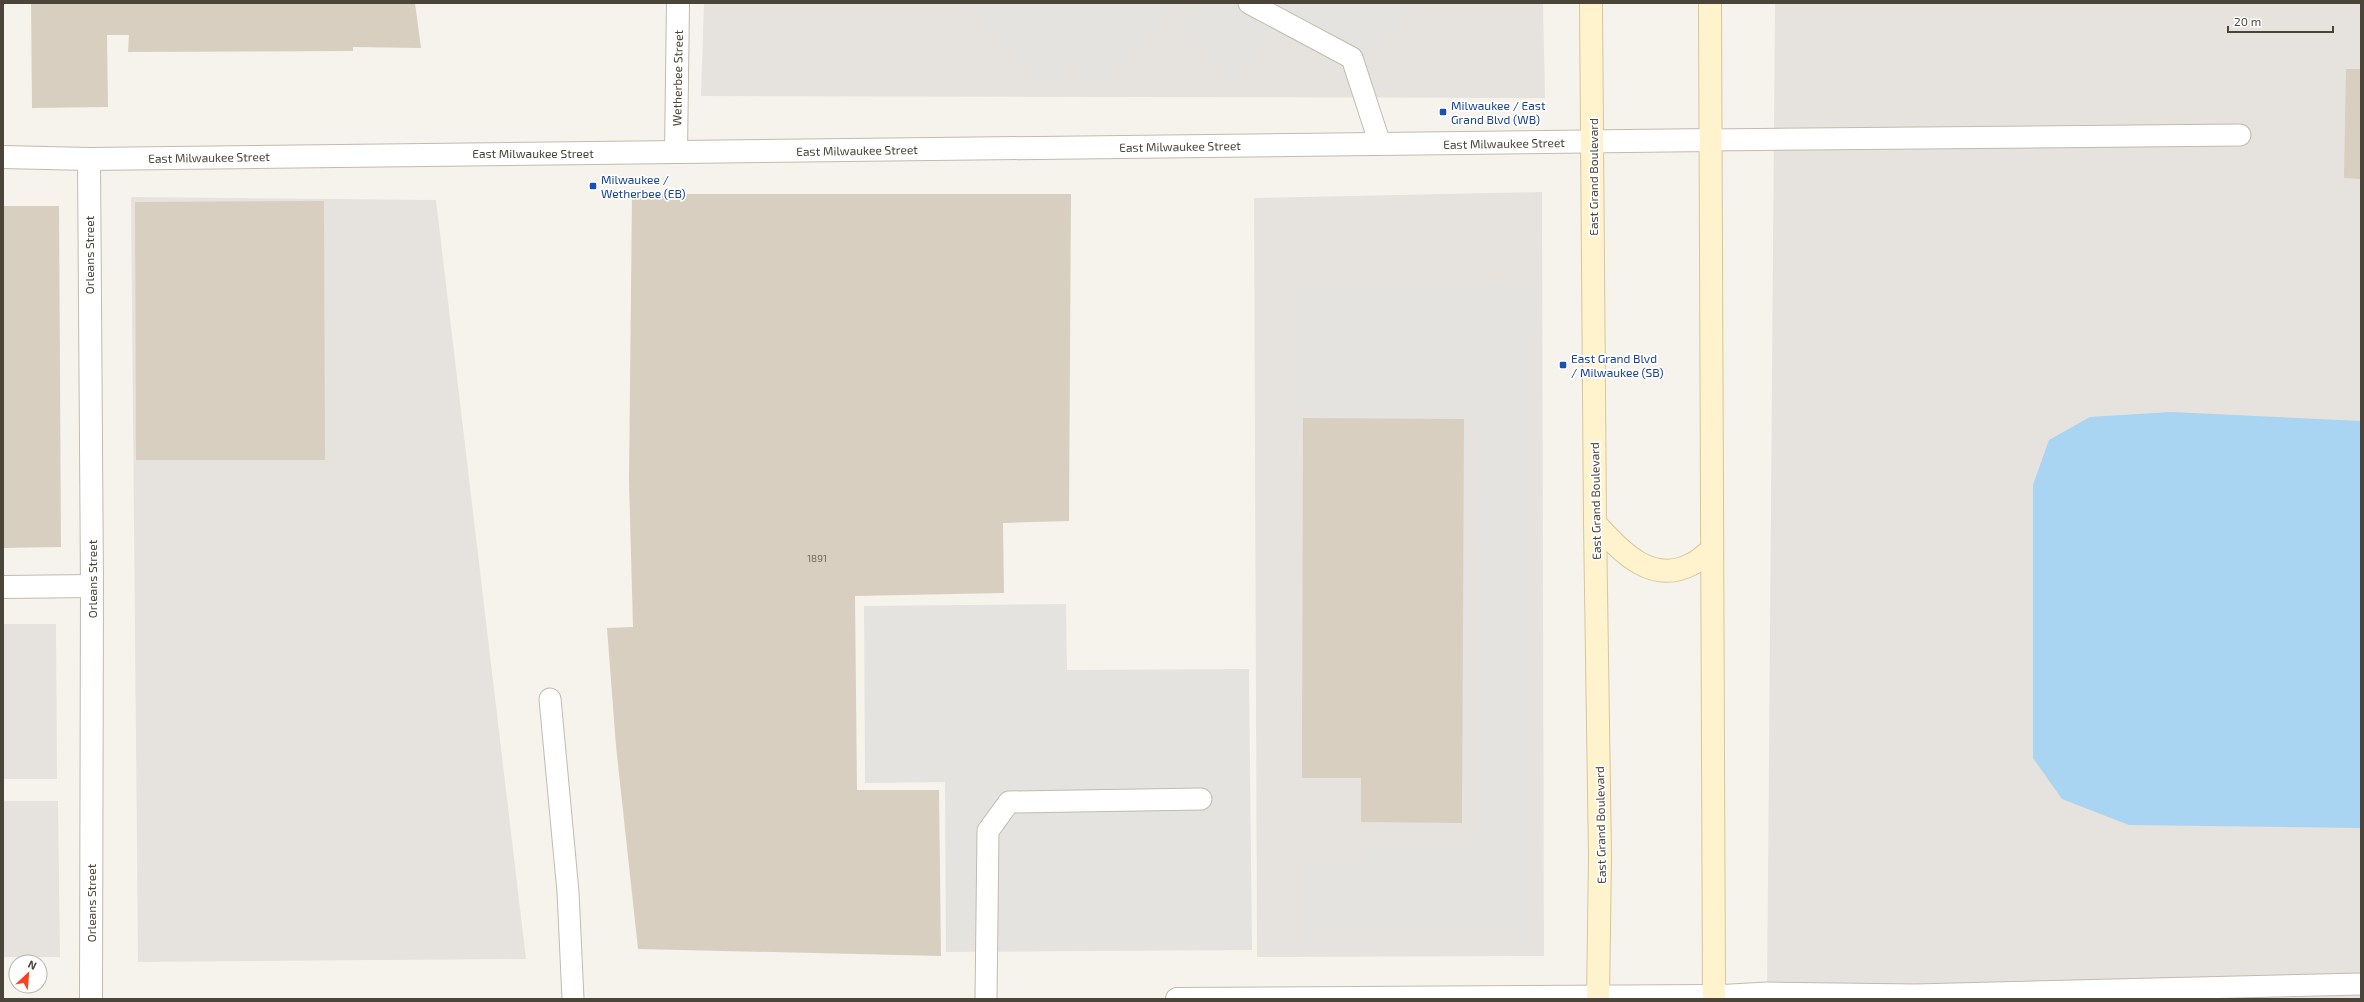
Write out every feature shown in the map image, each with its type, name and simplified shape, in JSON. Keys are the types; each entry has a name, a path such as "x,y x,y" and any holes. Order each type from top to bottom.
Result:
{"main road":[{"name":"East Grand Boulevard","path":"1591,3 1595,523 1600,857 1598,998"},
{"path":"1710,3 1714,998"},
{"path":"1595,523 1623,554 1645,567 1667,571 1673,570 1691,565 1712,550"}],"street":[{"name":"Wetherbee Street","path":"676,152 678,3"},
{"name":"East Milwaukee Street","path":"3,157 89,159 511,152 676,152 1710,140"},
{"name":"Orleans Street","path":"89,159 92,586 91,999"},
{"path":"3,587 92,586"},
{"path":"1177,999 1714,998"}],"lane":[{"path":"1249,3 1352,58 1380,144"},
{"path":"1710,140 2240,135"},
{"path":"550,699 568,892 573,999"},
{"path":"986,999 988,831 1008,802 1201,799"},
{"path":"1714,998 1767,993 1915,995 2361,984"}],"shaded area":[{"path":"704,3 1543,3 1545,98 701,96"},
{"path":"963,3 1177,3 1098,86 1072,62 1049,85"},
{"path":"1203,3 1409,3 1413,7 1368,53 1367,67 1396,91 1332,90 1333,73 1325,60 1292,42 1268,43 1232,82 1177,30"},
{"path":"1775,3 2361,3 2361,999 1767,999"},
{"path":"1542,192 1544,956 1257,957 1254,198"},
{"path":"131,197 436,200 526,959 138,962"},
{"path":"1469,280 1534,289 1537,331 1532,333 1527,343 1526,939 1302,939 1303,862 1362,864 1364,838 1477,836 1475,419 1297,413 1298,281"},
{"path":"1066,604 1067,670 1249,669 1252,950 946,952 945,782 865,783 864,606"},
{"path":"3,624 56,624 57,779 3,779"},
{"path":"3,801 58,801 60,957 48,957 48,954 8,954 8,957 3,957"}],"water":[{"path":"2171,412 2361,421 2361,828 2129,825 2062,799 2033,758 2033,485 2049,440 2090,417"}],"building":[{"path":"31,3 415,3 421,48 353,47 353,51 128,52 129,35 107,35 108,107 32,108"},
{"path":"2346,69 2361,69 2361,179 2344,178"},
{"path":"632,194 1071,194 1069,521 1003,523 1004,593 855,596 857,790 939,790 941,956 638,949 616,746 607,628 633,627 629,481"},
{"path":"324,201 325,460 136,460 135,202"},
{"path":"3,206 59,206 61,547 3,548"},
{"path":"1303,418 1464,419 1462,823 1361,822 1361,778 1302,778"}],"place":[{"name":"Milwaukee / East Grand Blvd (WB)","path":"1443,112"},
{"name":"Milwaukee / Wetherbee (EB)","path":"593,186"},
{"name":"East Grand Blvd / Milwaukee (SB)","path":"1563,365"}]}
